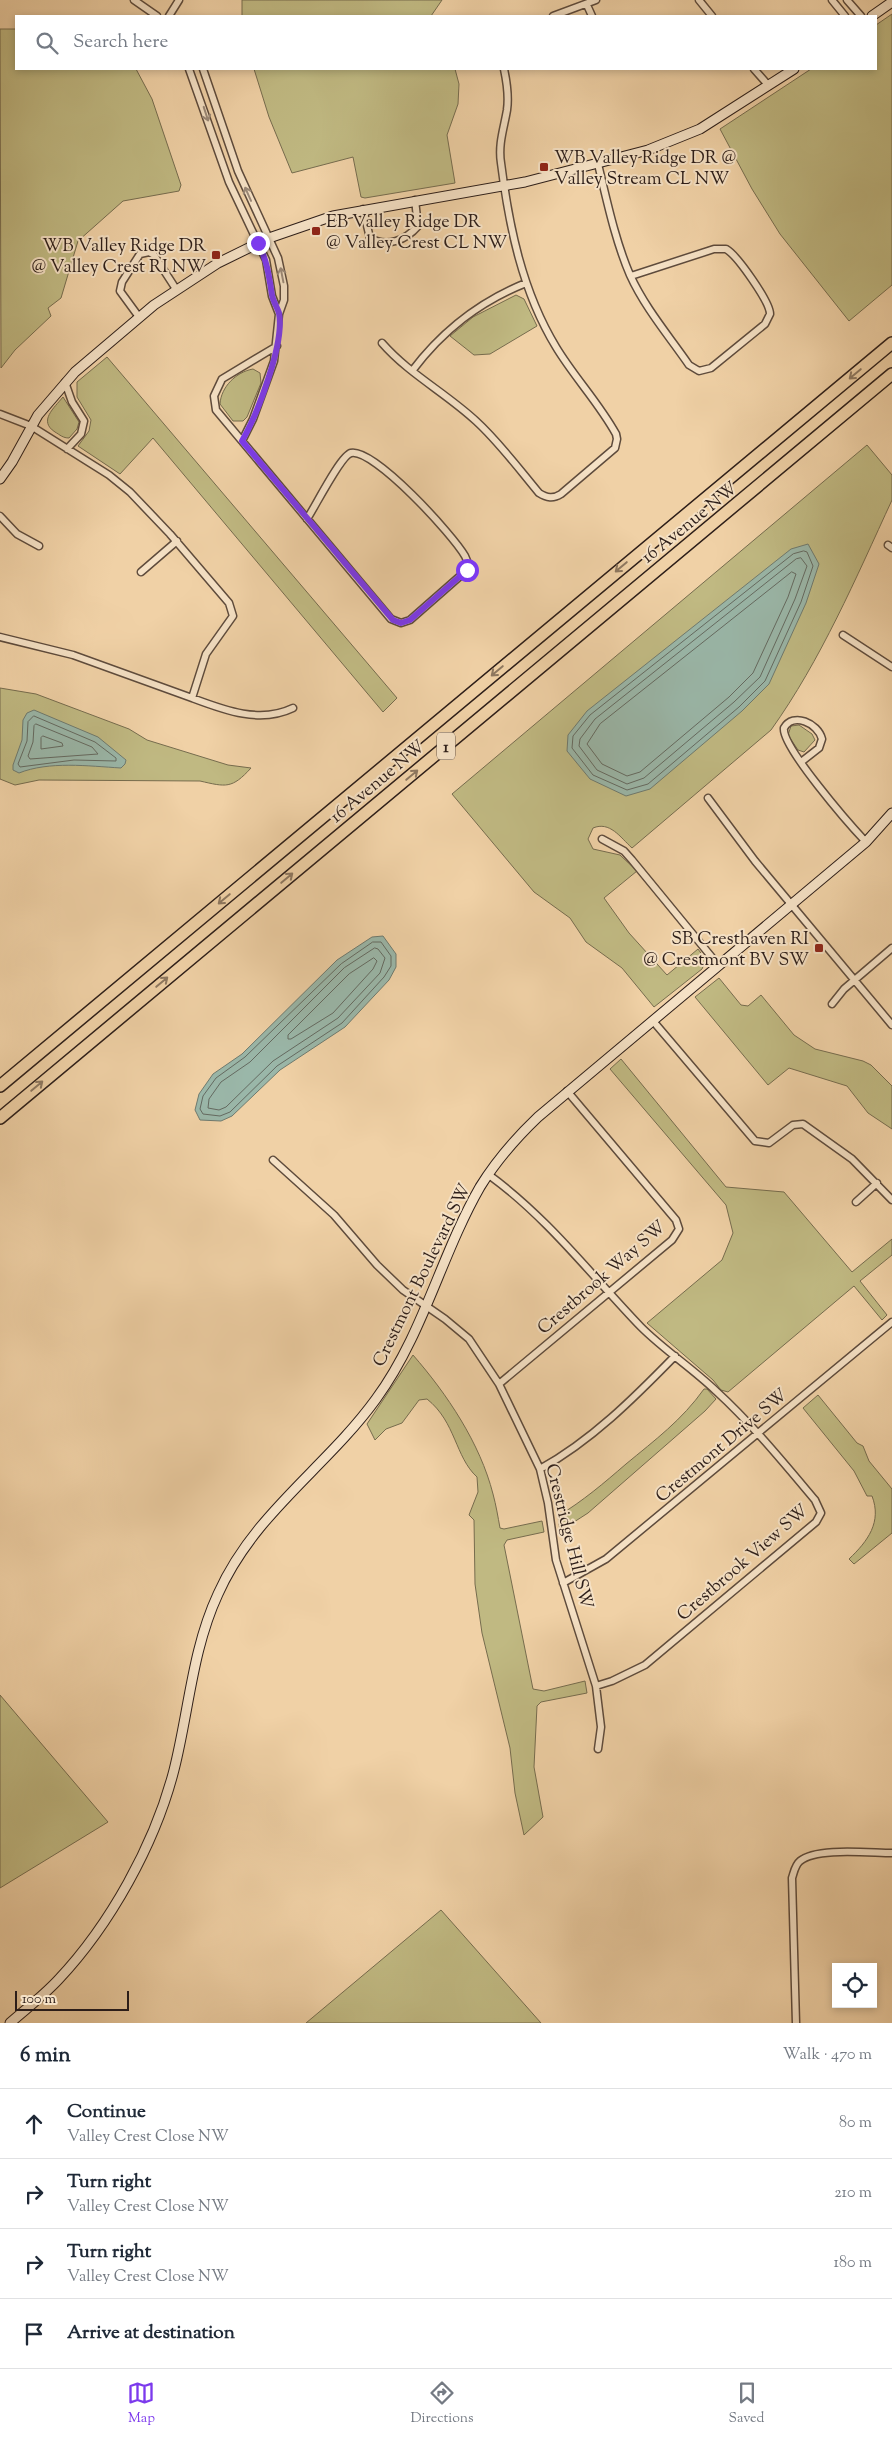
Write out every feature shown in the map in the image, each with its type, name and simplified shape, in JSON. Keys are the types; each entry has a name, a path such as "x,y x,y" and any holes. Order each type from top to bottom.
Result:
{"highway":[{"name":"16 Avenue NW","path":"0,1086 892,343"},
{"name":"16 Avenue NW","path":"0,1118 892,374"}],"street":[{"path":"134,0 156,15"},
{"path":"170,15 179,0"},
{"path":"556,15 596,0"},
{"path":"699,0 711,15"},
{"path":"832,0 844,15"},
{"path":"847,0 859,15"},
{"path":"873,15 892,2"},
{"path":"586,5 591,15"},
{"path":"189,70 230,182 267,265 272,296 279,314"},
{"path":"202,70 238,171 269,238 282,274 284,300 279,314 276,346 264,390 242,441"},
{"path":"382,343 412,371 477,421 539,493 549,498 561,494 615,448 617,439 614,430 556,348 535,307 526,283 514,240 500,160 501,141 508,100 504,70"},
{"path":"755,70 768,86"},
{"path":"0,479 12,462 31,426 65,382 139,317 176,289 218,263 269,238 314,222 363,209 504,186 648,150 687,135 724,115 792,70"},
{"path":"598,164 617,239 631,276 662,327 690,365 699,371 711,368 765,324 770,314 767,303 734,256 726,249 714,249 631,276"},
{"path":"363,209 370,238 396,242 418,226 416,200"},
{"path":"139,317 120,290 122,282 140,254 149,252 154,255 176,289"},
{"path":"412,371 433,344 469,312 500,294 526,283"},
{"path":"276,346 222,379 215,391 214,401 216,410 307,519 391,619 397,622 410,620 467,570 468,563 465,555 422,504 392,476 358,453 349,453 342,457 307,519"},
{"path":"65,382 72,402 84,421 81,434 68,449"},
{"path":"0,414 31,426 130,492 177,541 233,610 230,622 214,641 202,662 192,698"},
{"path":"0,516 17,534 39,546"},
{"path":"141,572 177,541"},
{"path":"843,635 892,667"},
{"path":"0,637 73,655 236,712 267,716 276,715 293,708"},
{"path":"801,762 819,748 822,739 820,732 809,725 801,720 792,720 785,725 783,734 801,762 837,810 866,842"},
{"path":"708,798 755,861 892,1024"},
{"name":"Crestmont Boulevard SW","path":"10,2023 58,1981 115,1905 147,1843 173,1773 204,1631 218,1593 229,1571 251,1538 274,1509 352,1429 377,1398 402,1358 475,1197 489,1175 518,1137 567,1091 866,842 892,813"},
{"path":"602,839 628,855 719,966"},
{"path":"832,1004 854,980 892,948"},
{"path":"653,1021 755,1141 769,1143 793,1125 803,1124 843,1152 877,1183 892,1200"},
{"name":"Crestbrook Way SW","path":"499,1384 672,1240 679,1229 676,1220 567,1091"},
{"name":"Crestridge Hill SW","path":"273,1160 334,1215 390,1278 425,1307 445,1319 469,1339 499,1384 540,1469 548,1503 556,1560 596,1686 601,1727 598,1749"},
{"path":"489,1175 516,1195 552,1229 609,1294 675,1356 715,1390 759,1433"},
{"path":"856,1202 877,1183"},
{"name":"Crestmont Drive SW","path":"563,1583 606,1559 892,1322"},
{"path":"540,1469 572,1449 604,1423 675,1356"},
{"name":"Crestbrook View SW","path":"596,1686 612,1681 645,1665 820,1517 821,1513 815,1500 759,1433"},
{"path":"796,2023 792,1878 795,1868 799,1861 817,1854 892,1853"}],"shaded area":[{"path":"242,0 442,0 432,15 242,15"},
{"path":"892,14 892,285 849,321 780,234 752,189 720,129 809,70 877,70 877,24"},
{"path":"0,29 15,29 15,70 137,70 152,99 181,185 179,191 123,201 78,241 61,298 48,308 51,316 15,350 1,368"},
{"path":"254,70 455,70 459,84 458,104 447,135 455,183 365,198 361,197 353,157 292,173 269,117"},
{"path":"516,295 524,299 537,326 490,354 474,355 450,336 473,317"},
{"path":"107,357 397,698 383,712 153,438 120,474 78,446 89,431 91,420 77,397 77,382"},
{"path":"253,369 260,373 261,383 247,417 243,421 233,421 220,404 223,392 235,377"},
{"path":"63,397 79,422 77,429 69,438 55,432 48,423 49,414"},
{"path":"867,445 892,475 892,500 822,647 806,676 771,730 632,848 610,828 599,826 593,828 588,839 593,849 620,855 637,871 604,898 629,933 667,975 698,949 706,960 702,969 654,1007 622,968 586,942 570,918 534,892 452,794"},
{"path":"0,688 36,694 129,729 147,740 228,765 251,768 239,780 228,785 200,781 39,780 15,785 0,779"},
{"path":"799,725 812,734 815,740 804,752 798,750 788,735 791,726"},
{"path":"719,978 741,1005 748,1006 761,995 794,1035 815,1049 863,1061 871,1065 892,1086 892,1129 868,1113 847,1086 789,1068 768,1085 695,997"},
{"path":"621,1059 726,1187 784,1192 852,1272 892,1239 892,1255 860,1281 887,1315 882,1320 854,1286 728,1392 721,1390 713,1380 647,1323 722,1260 733,1233 726,1205 610,1069"},
{"path":"413,1355 450,1403 471,1438 487,1475 500,1528 504,1529 542,1521 544,1532 507,1540 504,1545 533,1689 544,1691 585,1681 587,1693 541,1702 537,1706 534,1767 543,1817 524,1835 515,1793 510,1748 482,1633 475,1584 474,1520 469,1515 478,1492 477,1477 464,1460 444,1418 427,1399 419,1400 402,1423 386,1429 375,1440 367,1424"},
{"path":"704,1389 707,1389 716,1399 705,1411 588,1513 560,1531 558,1516 593,1492 658,1438 687,1410"},
{"path":"818,1395 857,1443 863,1446 869,1461 892,1489 892,1533 854,1564 849,1559 862,1545 871,1530 874,1523 875,1505 872,1496 867,1496 854,1471 803,1408"},
{"path":"0,1695 108,1822 0,1888"},
{"path":"441,1910 541,2023 306,2023"}],"water":[{"path":"808,544 819,564 806,603 769,684 742,711 650,789 626,796 590,779 567,751 568,735 587,711 791,549"},
{"path":"34,710 98,737 126,760 125,764 121,768 69,765 43,767 19,773 13,770 22,740 23,720 27,713"},
{"path":"383,936 396,954 396,967 389,980 345,1027 280,1070 232,1116 221,1121 200,1120 195,1110 199,1094 213,1074 242,1054 337,960 372,937"}],"place":[{"name":"WB Valley Ridge DR @ Valley Stream CL NW","path":"544,167"},
{"name":"EB Valley Ridge DR @ Valley Crest CL NW","path":"316,231"},
{"name":"WB Valley Ridge DR @ Valley Crest RI NW","path":"216,255"},
{"name":"SB Cresthaven RI @ Crestmont BV SW","path":"819,948"}],"route":[{"path":"258,243 269,270 272,296 279,314 277,341 274,361 264,390 242,441 391,619 401,623 410,620 462,577 467,570"}]}
